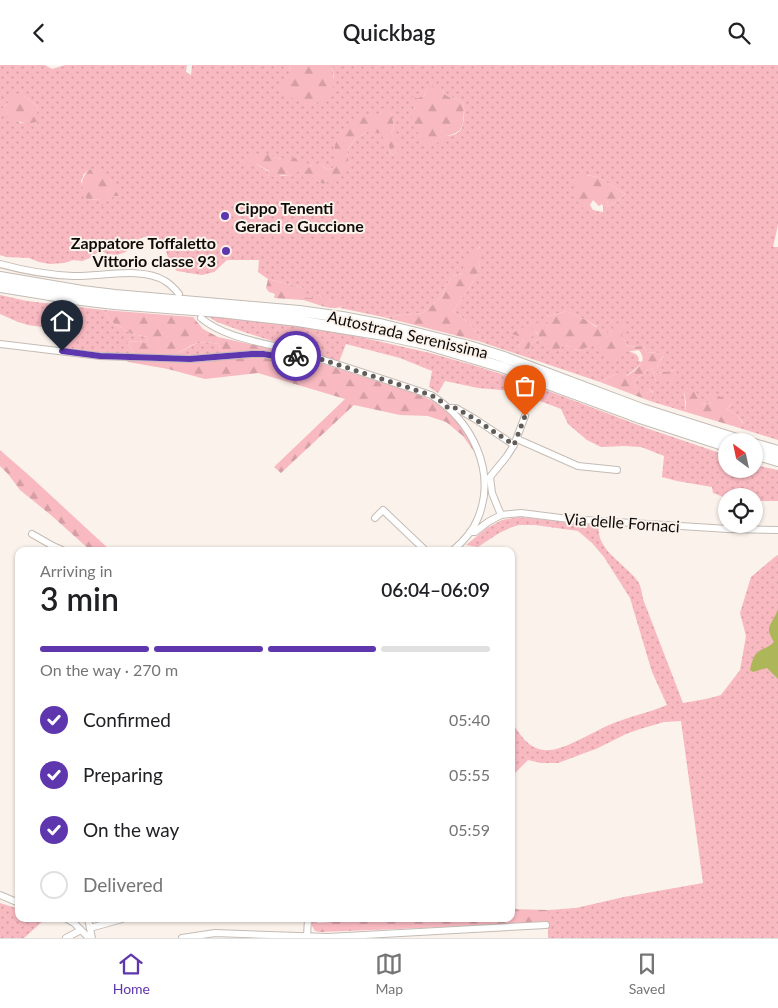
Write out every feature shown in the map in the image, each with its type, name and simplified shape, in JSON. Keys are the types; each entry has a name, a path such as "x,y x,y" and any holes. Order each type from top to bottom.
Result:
{"highway":[{"name":"Autostrada Serenissima","path":"0,277 82,291 299,311 377,324 427,335 504,357 651,411 718,433"},
{"name":"Autostrada Serenissima","path":"0,287 106,303 220,312 298,321 384,335 442,349 502,367 640,418 718,443"},
{"path":"763,447 778,451"},
{"path":"763,457 778,461"}],"street":[{"path":"0,264 72,276 137,273 163,279 179,294"},
{"path":"201,317 208,324 234,335 305,354 431,395 442,402 462,422 470,435 478,450 484,475 484,489 478,518 470,532 456,547"},
{"path":"0,344 100,356 172,359 263,354 288,358 305,354"},
{"path":"449,409 456,408 515,442 578,466 617,470"},
{"path":"501,515 492,493 490,477 507,456 515,442 525,416"},
{"path":"375,518 383,510 422,547"},
{"name":"Via delle Fornaci","path":"470,532 474,532 501,515 521,513 569,519 728,529 778,530"},
{"path":"32,534 55,547"},
{"path":"0,895 15,901"},
{"path":"74,923 88,922 92,938"},
{"path":"307,936 308,922"},
{"path":"74,923 88,938"},
{"path":"182,938 215,933 328,937 546,925"},
{"path":"66,938 81,930"}],"green space":[{"path":"0,65 45,65 52,69 65,65 187,65 186,72 191,75 192,65 291,65 289,75 334,78 332,65 778,65 778,225 773,247 778,247 778,440 763,435 763,433 756,433 733,426 743,423 738,416 727,409 732,403 712,402 701,404 684,392 686,412 650,401 653,392 649,389 637,389 633,382 652,368 656,381 676,370 657,373 658,363 664,357 659,353 647,352 643,346 627,347 622,335 612,331 607,333 588,321 566,311 547,317 550,326 546,325 535,332 539,335 530,340 521,337 524,341 518,346 526,356 531,343 541,338 579,351 587,345 596,345 606,351 629,351 637,355 638,361 643,362 626,376 618,373 600,382 478,341 480,338 470,324 453,311 479,271 480,246 462,274 453,276 446,285 442,296 423,313 383,317 340,308 343,306 332,303 329,298 318,295 313,298 303,297 303,288 268,279 258,272 259,260 227,260 214,272 202,275 177,271 170,264 166,251 160,241 144,237 128,244 126,252 117,255 107,254 102,251 82,261 73,260 50,264 29,258 0,255","holes":["427,89 442,91 447,96 464,103 464,121 458,132 453,135 439,134 412,123 412,115 417,98 424,96","24,96 38,107 37,112 27,123 20,123 2,109 9,102","382,111 391,112 394,128 391,133 394,138 392,148 399,153 391,155 389,146 380,132 367,132 355,139 347,151 349,164 323,184 313,178 310,166 320,165 327,170 335,167 335,161 371,116 379,115","273,157 297,162 292,175 267,175 269,172 256,164","90,169 113,196 101,205 101,199 87,200 81,181 84,174","587,175 598,177 625,194 615,203 603,206 603,212 593,210 590,205"]},
{"path":"291,65 332,65 334,81 332,92 324,99 310,106 286,95 281,88 289,76"},
{"path":"432,87 464,103 463,121 460,129 445,136 444,141 427,144 426,140 421,138 412,123 410,110 415,108 411,103 412,97 424,96 427,89"},
{"path":"17,94 24,96 38,107 39,120 27,123 18,122 6,117 2,109 9,102 11,96"},
{"path":"382,111 391,111 394,128 391,133 400,143 393,148 394,151 400,153 391,155 389,146 380,133 367,132 355,139 347,151 349,164 345,173 323,184 313,178 305,180 302,175 314,164 320,164 327,170 335,167 336,143 348,124 361,115 379,115"},
{"path":"270,154 273,157 282,159 286,157 288,159 296,158 298,162 304,159 308,164 305,168 292,175 275,177 266,175 269,171 256,164 250,168 244,156"},
{"path":"90,169 101,171 108,175 114,182 119,193 118,196 113,196 101,206 101,199 87,200 82,180"},
{"path":"579,174 598,177 625,194 618,201 610,205 603,206 602,204 599,206 593,200 590,205 582,208 576,199 574,191 575,179"},
{"path":"481,246 479,271 453,311 470,324 480,338 478,341 383,317 423,313 442,296 446,285 453,276 462,274 464,264"},
{"path":"268,279 303,288 303,297 313,298 315,292 321,297 329,298 332,303 336,303 336,300 339,301 343,306 328,308 303,300 274,298 275,294 269,292 266,288"},
{"path":"0,295 27,301 104,310 110,321 132,334 148,337 147,343 138,341 127,342 135,354 65,348 68,331 28,325 0,314"},
{"path":"104,310 193,317 203,329 218,337 285,352 286,354 261,351 224,353 219,348 220,344 206,342 194,344 172,356 135,354 127,342 138,341 147,343 148,337 132,334 110,321"},
{"path":"566,311 588,321 596,327 601,326 607,333 612,331 614,324 619,323 625,326 622,335 627,347 643,346 647,352 659,353 664,356 658,363 657,373 676,370 678,377 671,382 656,381 652,368 633,382 637,389 649,389 653,393 650,401 600,382 622,372 627,376 637,368 643,359 639,350 624,352 614,364 600,347 591,346 579,351 566,345 552,352 541,338 531,343 526,357 518,346 524,341 521,337 512,334 520,328 527,327 530,339 539,335 530,326 542,321 550,326 546,321 547,317"},
{"path":"207,316 312,326 430,353 517,379 646,428 718,452 718,478 763,478 763,467 778,470 778,501 763,501 763,488 718,488 718,495 713,493 712,487 662,477 664,456 641,447 601,447 587,440 568,424 561,409 514,391 478,388 445,381 438,393 429,387 432,371 400,358 346,344 339,362 217,322"},
{"path":"206,342 220,344 219,348 224,353 205,356 172,356 195,344"},
{"path":"261,356 286,360 304,360 316,365 317,362 416,393 439,404 459,424 477,456 463,436 446,422 428,416 400,415 354,405 281,473 274,467 345,399 258,373 205,379 168,369 128,362 125,359"},
{"path":"684,391 694,392 701,404 712,402 708,396 717,395 732,403 727,409 738,416 743,424 733,426 686,412"},
{"path":"0,450 107,547 87,547 20,490 0,466"},
{"path":"518,517 599,525 599,534 607,550 639,583 643,599 683,703 721,695 740,670 746,636 740,613 751,577 778,555 778,938 548,938 548,910 576,908 624,897 703,883 681,721 664,722 640,729 596,749 558,763 541,763 528,760 515,773 515,727 528,743 538,749 551,750 567,745 616,722 667,705 652,672 630,598 604,557 592,543 578,531 535,525 519,525 499,533 478,547 466,545 487,528 502,520"},
{"path":"0,903 15,908 15,922 42,922 24,938 0,938"},
{"path":"515,909 548,910 548,923 320,932 315,931 312,926 312,922 515,922"}],"shaded area":[{"path":"778,609 778,679 767,668 753,672 750,670 755,655 774,642 769,628"}],"way so far":[{"path":"296,356 305,354 431,395 449,409 456,408 514,445 525,416"}],"place":[{"name":"Cippo Tenenti Geraci e Guccione","path":"225,216"},
{"name":"Zappatore Toffaletto Vittorio classe 93","path":"226,251"}],"route":[{"path":"62,351 100,356 190,359 252,354 288,358 296,356"}]}
